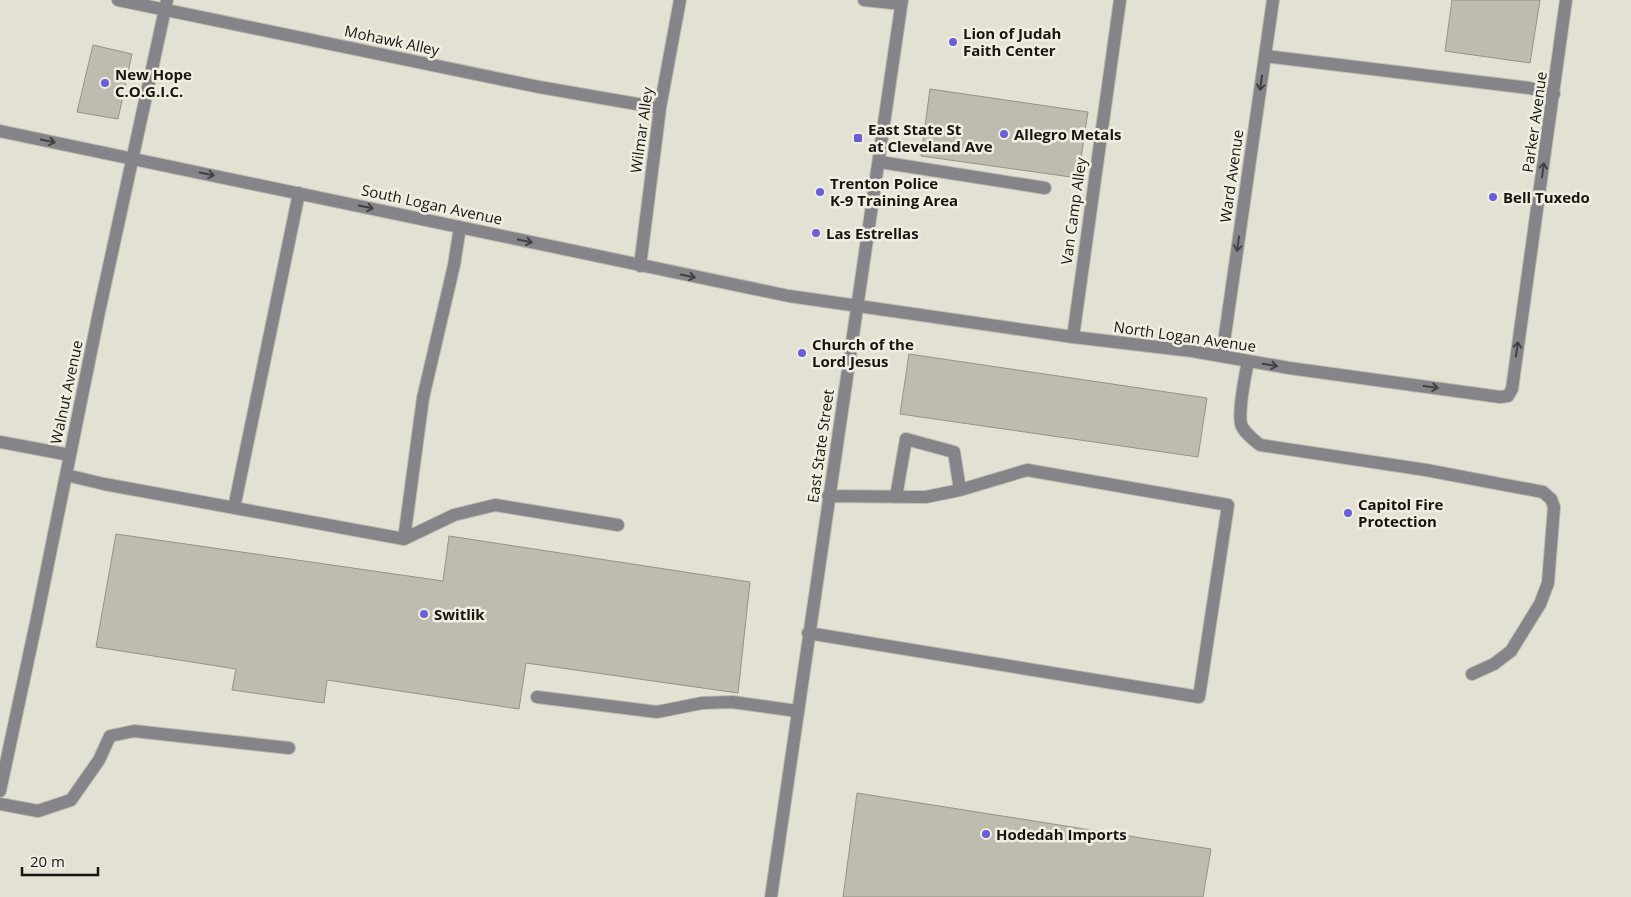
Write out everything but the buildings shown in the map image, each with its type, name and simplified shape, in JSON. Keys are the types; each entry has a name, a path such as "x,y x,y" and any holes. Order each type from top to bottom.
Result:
{"street":[{"name":"Mohawk Alley","path":"118,0 166,5 539,87 660,108"},
{"name":"Wilmar Alley","path":"640,266 660,108 680,0"},
{"path":"864,0 902,2"},
{"name":"Van Camp Alley","path":"1072,337 1120,0"},
{"name":"Ward Avenue","path":"1222,356 1273,0"},
{"name":"Parker Avenue","path":"1508,396 1512,389 1566,0"},
{"name":"East State Street","path":"770,897 828,496 880,162 902,2"},
{"name":"Walnut Avenue","path":"0,791 166,5"},
{"path":"1265,56 1529,88 1554,94"},
{"name":"South Logan Avenue","path":"0,131 640,266 789,296 857,306"},
{"path":"880,162 1045,188"},
{"path":"234,508 299,193"},
{"path":"404,539 423,398 454,265 460,227"},
{"name":"North Logan Avenue","path":"857,306 1072,337 1192,351 1298,370 1500,397 1508,396"},
{"path":"1248,361 1243,387 1242,426 1260,445 1426,470 1542,492 1551,499 1554,507 1548,583 1540,604 1511,651 1494,664 1472,674"},
{"path":"896,496 906,439 954,452 960,490"},
{"path":"0,442 70,454"},
{"path":"808,633 1199,697 1228,505 1027,470 960,490 926,497 828,496"},
{"path":"66,475 104,484 404,539 454,515 495,505 618,525"},
{"path":"537,698 657,712 702,703 732,702 797,710"},
{"path":"0,804 38,811 72,800 99,760 110,736 134,731 289,748"}],"place":[{"name":"Lion of Judah Faith Center","path":"953,42"},
{"name":"New Hope C.O.G.I.C.","path":"105,83"},
{"name":"Allegro Metals","path":"1004,134"},
{"name":"East State St at Cleveland Ave","path":"858,138"},
{"name":"Trenton Police K-9 Training Area","path":"820,192"},
{"name":"Bell Tuxedo","path":"1493,197"},
{"name":"Las Estrellas","path":"816,233"},
{"name":"Church of the Lord Jesus","path":"802,353"},
{"name":"Capitol Fire Protection","path":"1348,513"},
{"name":"Switlik","path":"424,614"},
{"name":"Hodedah Imports","path":"986,834"}]}
